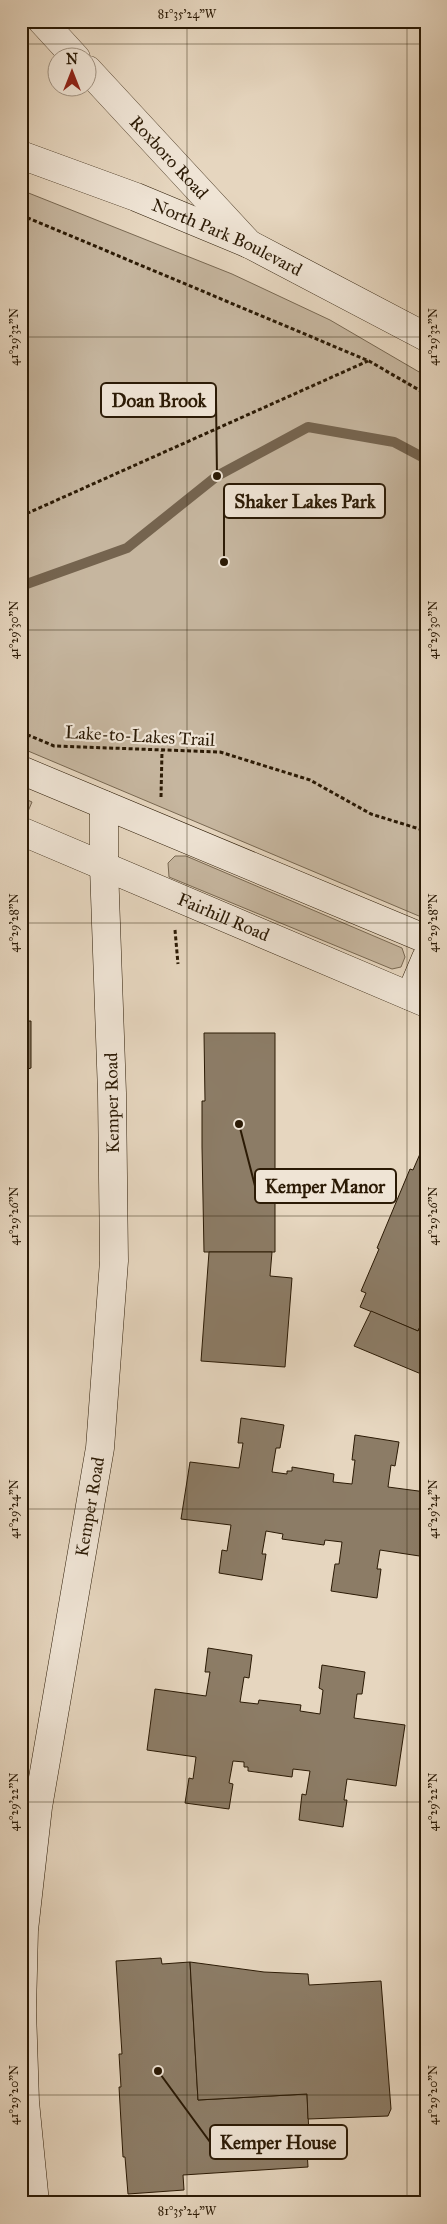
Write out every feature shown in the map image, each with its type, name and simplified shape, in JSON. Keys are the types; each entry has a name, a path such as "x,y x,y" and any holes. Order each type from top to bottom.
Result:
{"street":[{"path":"42,21 67,48"},
{"name":"Roxboro Road","path":"98,81 249,244"},
{"name":"North Park Boulevard","path":"21,155 136,197 249,244 426,337"},
{"path":"21,770 426,939"},
{"name":"Kemper Road","path":"35,2203 25,2102 22,2010 23,1944 38,1807 100,1448 114,1261 112,1093 104,866 104,805"},
{"name":"Fairhill Road","path":"21,831 418,999"},
{"path":"418,999 426,958"}],"path":[{"path":"21,215 369,361 426,394"},
{"path":"21,509 28,512 369,361"},
{"name":"Lake-to-Lakes Trail","path":"21,732 54,746 220,752 310,780 371,814 426,831"},
{"path":"161,801 162,750"}],"shaded area":[{"path":"21,190 232,274 330,320 426,376 426,919 21,748"},
{"path":"21,797 32,802 26,816 21,814"},
{"path":"175,856 186,856 402,948 405,957 401,967 392,969 169,877 168,863"}],"building":[{"path":"21,1003 28,1003 28,1021 31,1021 31,1068 28,1069 28,1087 21,1087"},
{"path":"204,1033 275,1033 275,1252 204,1252 202,1101 205,1101"},
{"path":"426,1140 426,1314 418,1331 360,1307 366,1293 361,1291 379,1249 377,1248 410,1169 413,1170"},
{"path":"209,1252 272,1252 270,1276 292,1278 285,1367 201,1361"},
{"path":"371,1311 418,1331 426,1314 426,1376 354,1346"},
{"path":"241,1418 284,1425 280,1448 276,1448 272,1472 287,1474 287,1471 292,1471 292,1467 334,1474 333,1482 352,1484 355,1460 352,1460 355,1435 399,1442 395,1466 391,1465 388,1487 426,1492 426,1557 380,1550 377,1569 381,1569 377,1598 331,1591 335,1564 339,1564 342,1542 325,1540 324,1545 282,1539 283,1534 266,1531 262,1554 266,1554 262,1580 219,1573 222,1550 227,1551 231,1525 181,1519 190,1462 239,1468 243,1443 238,1443"},
{"path":"208,1648 252,1655 249,1678 244,1677 240,1702 258,1704 259,1700 301,1705 300,1711 320,1714 323,1690 319,1688 322,1665 365,1672 362,1694 357,1694 354,1718 405,1725 396,1786 347,1779 344,1800 347,1800 343,1827 299,1820 302,1794 306,1795 310,1771 293,1769 292,1777 248,1771 248,1767 244,1767 244,1762 233,1761 229,1783 233,1784 229,1809 185,1803 189,1778 193,1779 196,1757 147,1750 155,1689 206,1696 210,1672 205,1672"},
{"path":"161,1958 162,1964 190,1962 198,2100 307,2094 309,2134 306,2135 308,2167 183,2175 184,2190 128,2194 125,2157 123,2157 119,2087 121,2087 119,2054 122,2054 116,1961"},
{"path":"190,1962 264,1972 308,1974 309,1985 381,1981 391,2109 388,2116 308,2119 307,2094 198,2100"}],"waterway":[{"path":"21,586 127,548 217,476 308,427 394,442 426,459"}],"place":[{"name":"Doan Brook","path":"217,476"},
{"name":"Shaker Lakes Park","path":"224,562"},
{"name":"Kemper Manor","path":"239,1124"},
{"name":"Kemper House","path":"158,2071"}]}
